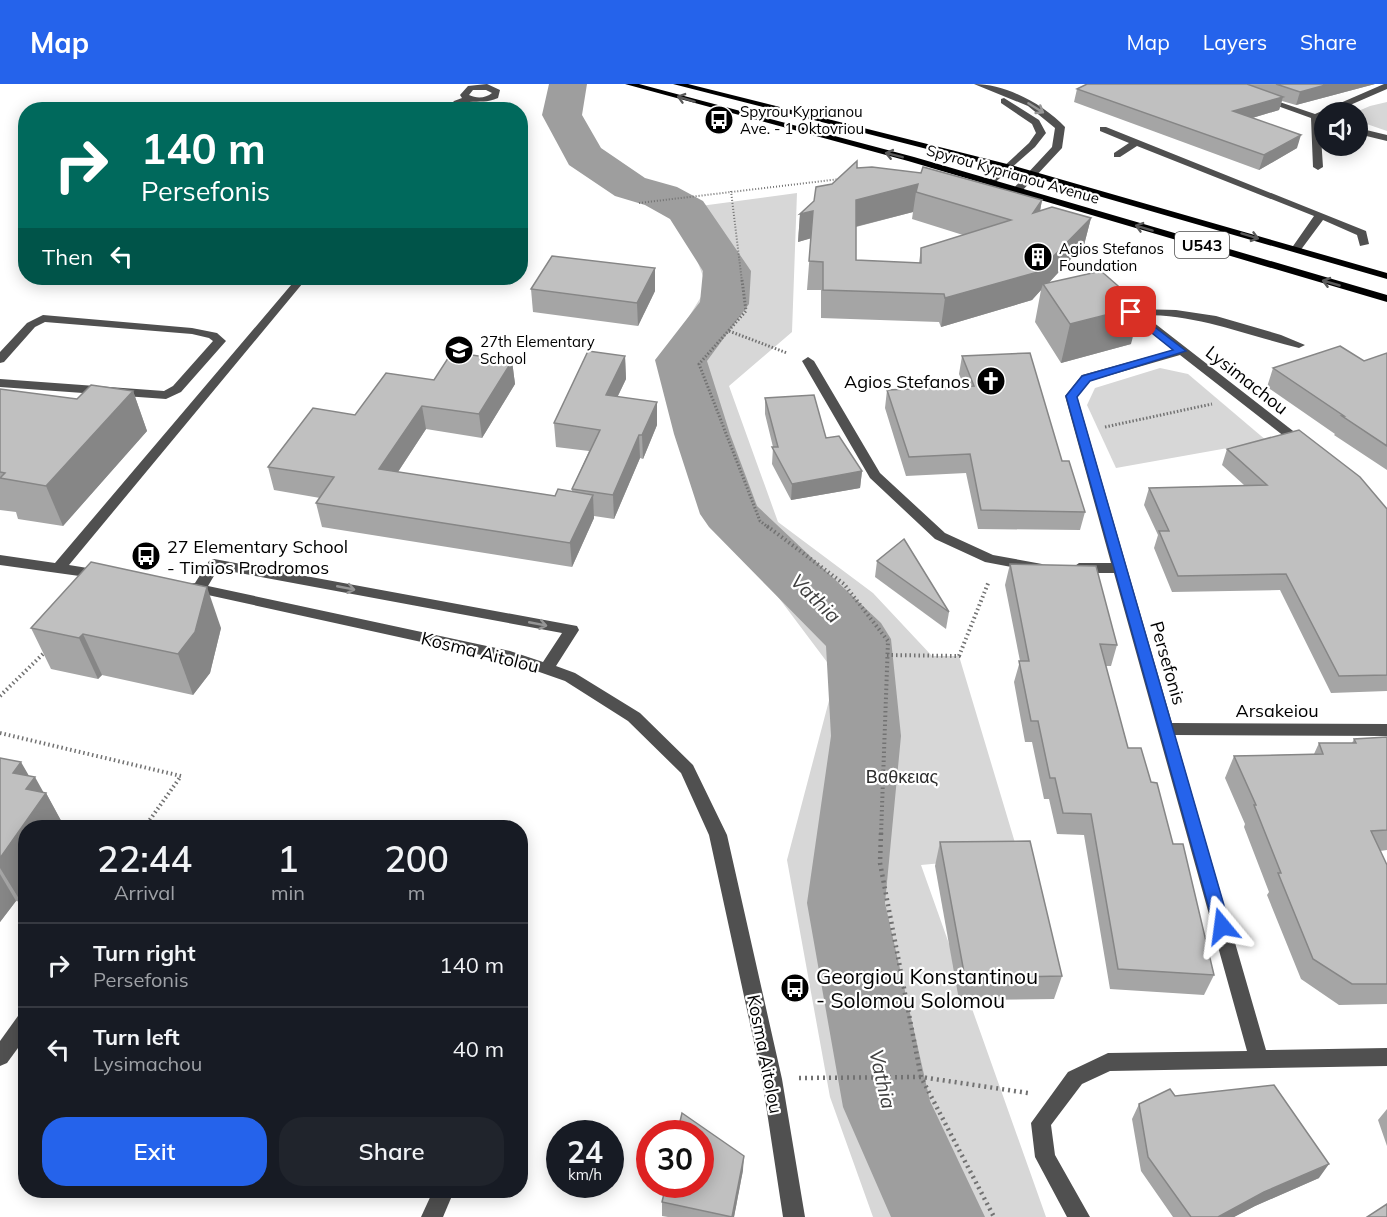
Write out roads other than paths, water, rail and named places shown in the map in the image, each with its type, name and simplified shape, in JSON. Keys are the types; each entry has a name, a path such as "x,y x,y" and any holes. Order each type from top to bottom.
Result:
{"main road":[{"name":"Spyrou Kyprianou Avenue","path":"629,84 1017,190 1387,299"},
{"name":"Spyrou Kyprianou Avenue","path":"677,84 1008,167 1387,276"}],"street":[{"path":"980,85 1036,122 1041,133 991,183"},
{"path":"980,85 1031,104 1060,127 1057,148 1017,190"},
{"path":"1353,102 1387,86"},
{"path":"1249,95 1314,113"},
{"path":"460,102 468,99"},
{"path":"1103,129 1362,233 1364,244"},
{"path":"1368,133 1387,138"},
{"path":"1117,154 1136,142"},
{"path":"1318,167 1319,156"},
{"path":"1296,249 1320,215"},
{"path":"59,568 296,285"},
{"name":"Lysimachou","path":"1113,298 1314,454"},
{"path":"1131,312 1167,310 1221,319 1299,345"},
{"path":"0,359 31,325 43,318 192,331 213,335 220,341 177,389 166,395 0,383"},
{"name":"Persefonis","path":"1181,351 1086,378 1071,396 1259,1058"},
{"path":"808,361 875,475 939,537 997,561 1046,567"},
{"path":"0,560 111,576"},
{"path":"199,589 214,564 572,630 546,669"},
{"path":"1067,567 1121,568"},
{"name":"Kosma Aitolou","path":"177,585 510,656 570,677 634,717 687,769 718,836 772,1079 794,1217"},
{"name":"Arsakeiou","path":"1166,729 1387,730"},
{"path":"0,1057 18,1032"},
{"path":"1079,1217 1045,1157 1041,1123 1075,1078 1108,1062 1387,1057"},
{"path":"432,1217 441,1198"}],"waterway":[{"name":"Vathia","path":"568,84 562,115 584,156 630,187 661,196 687,210 727,271 724,304 681,360 702,434 730,514 858,639 866,736 846,903 887,1107 938,1217"}],"place":[{"name":"Spyrou Kyprianou Ave. - 1 Oktovriou","path":"719,120"},
{"name":"Agios Stefanos Foundation","path":"1038,257"},
{"name":"27th Elementary School","path":"459,350"},
{"name":"Agios Stefanos","path":"991,381"},
{"name":"27 Elementary School - Timios Prodromos","path":"146,556"},
{"name":"Georgiou Konstantinou - Solomou Solomou","path":"795,988"}],"park label":[{"name":"Βαθκειας","path":"902,776"}]}
